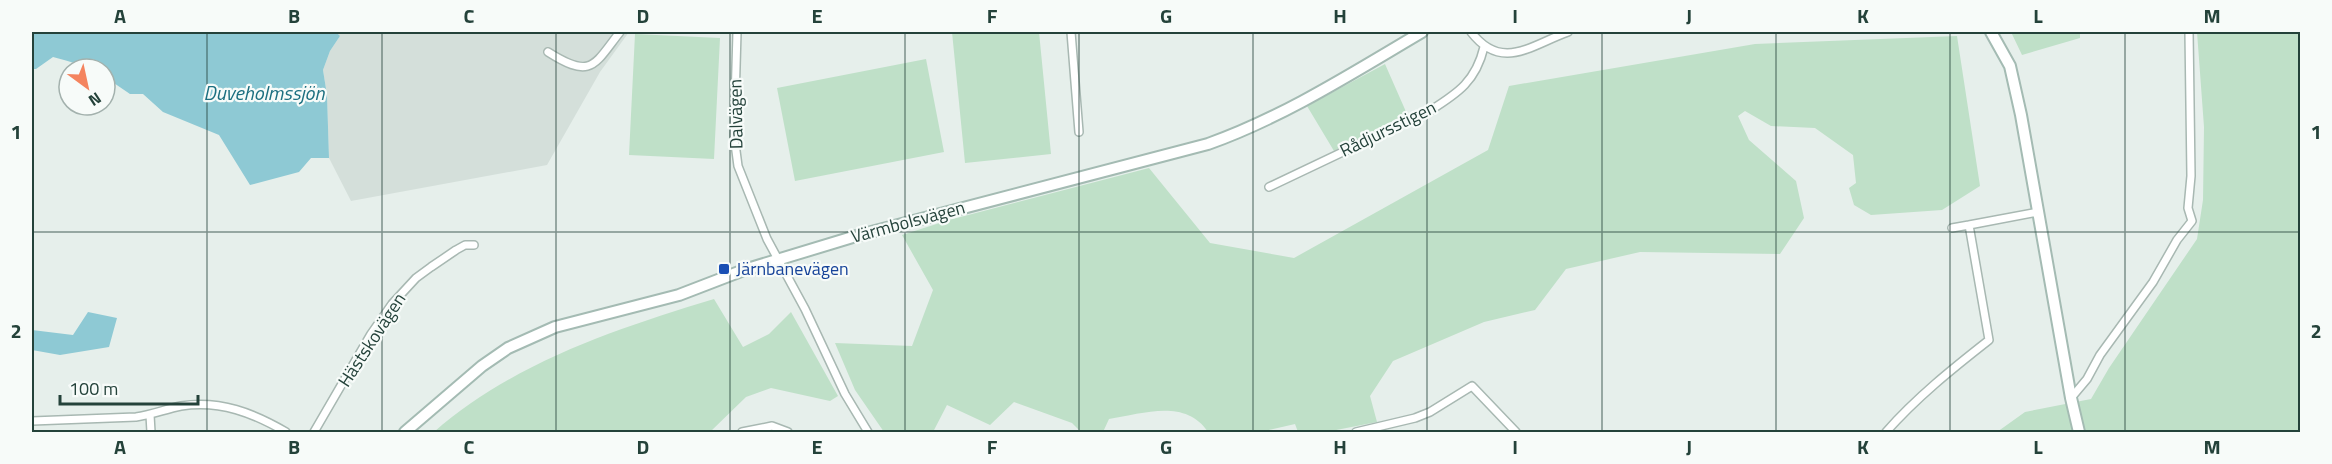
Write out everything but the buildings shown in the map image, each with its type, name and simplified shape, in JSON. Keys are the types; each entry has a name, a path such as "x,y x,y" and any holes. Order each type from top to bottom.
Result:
{"street":[{"path":"548,52 574,65 591,66 604,55 620,32"},
{"name":"Dalvägen","path":"737,32 735,151 745,184 778,260"},
{"path":"1071,32 1079,132"},
{"name":"Värmbolsvägen","path":"405,432 482,366 508,348 532,336 584,318 679,295 778,260 912,220 1177,153 1234,135 1294,105 1422,32"},
{"path":"1472,32 1484,47 1504,53 1513,53 1568,32"},
{"path":"1991,32 2010,66 2021,115 2079,432"},
{"path":"2071,398 2087,380 2100,355 2153,282 2177,240 2192,220 2188,208 2191,176 2189,32"},
{"name":"Rådjursstigen","path":"1269,187 1431,110 1450,98 1478,69 1484,47"},
{"path":"1952,228 2038,212"},
{"path":"1886,432 1907,409 1945,375 1989,340 1969,225"},
{"name":"Hästskovägen","path":"314,432 371,334 392,304 405,289 456,249 465,245 474,245"},
{"path":"778,260 805,309 845,394 868,432"},
{"path":"1356,432 1415,418 1430,412 1472,386 1516,432"},
{"path":"32,421 150,415 178,407 216,405 248,412 286,432"},
{"path":"150,415 151,432"},
{"path":"742,432 772,426 788,432"}],"shaded area":[{"path":"336,32 629,32 600,72 547,165 351,201 329,158 327,95 323,70 330,51 340,36"}],"green space":[{"path":"952,32 1039,32 1051,154 965,163"},
{"path":"2011,32 2080,32 2080,38 2022,55"},
{"path":"2197,32 2300,32 2300,432 1997,432 2025,412 2091,399 2109,368 2197,239 2203,200 2204,127"},
{"path":"635,34 720,38 714,159 629,155"},
{"path":"1957,36 1980,186 1942,210 1871,215 1854,205 1849,188 1856,183 1853,155 1815,128 1771,126 1745,111 1738,116 1749,140 1796,181 1804,218 1780,254 1640,252 1566,269 1535,310 1484,322 1393,361 1370,396 1377,422 1326,432 1298,432 1295,424 1260,432 1208,432 1199,421 1188,415 1163,411 1109,419 1103,432 1081,432 1072,423 1014,402 990,425 947,405 933,432 884,432 855,390 835,343 912,346 933,290 902,235 949,220 1149,168 1210,243 1294,258 1488,150 1509,86 1755,44"},
{"path":"926,59 944,152 795,181 777,88"},
{"path":"1385,64 1407,114 1334,151 1307,106"},
{"path":"714,299 743,347 769,334 791,312 838,396 830,401 771,388 746,397 710,432 434,432 497,386 566,351 640,323"}],"water":[{"name":"Duveholmssjön","path":"32,32 336,32 340,36 330,51 323,70 327,95 329,158 311,158 299,172 250,185 219,135 163,112 143,94 130,94 117,85 117,57 53,57 36,69 32,69"},
{"path":"88,312 117,318 109,347 60,355 32,350 32,330 73,335"}],"place":[{"name":"Järnbanevägen","path":"724,269"}]}
